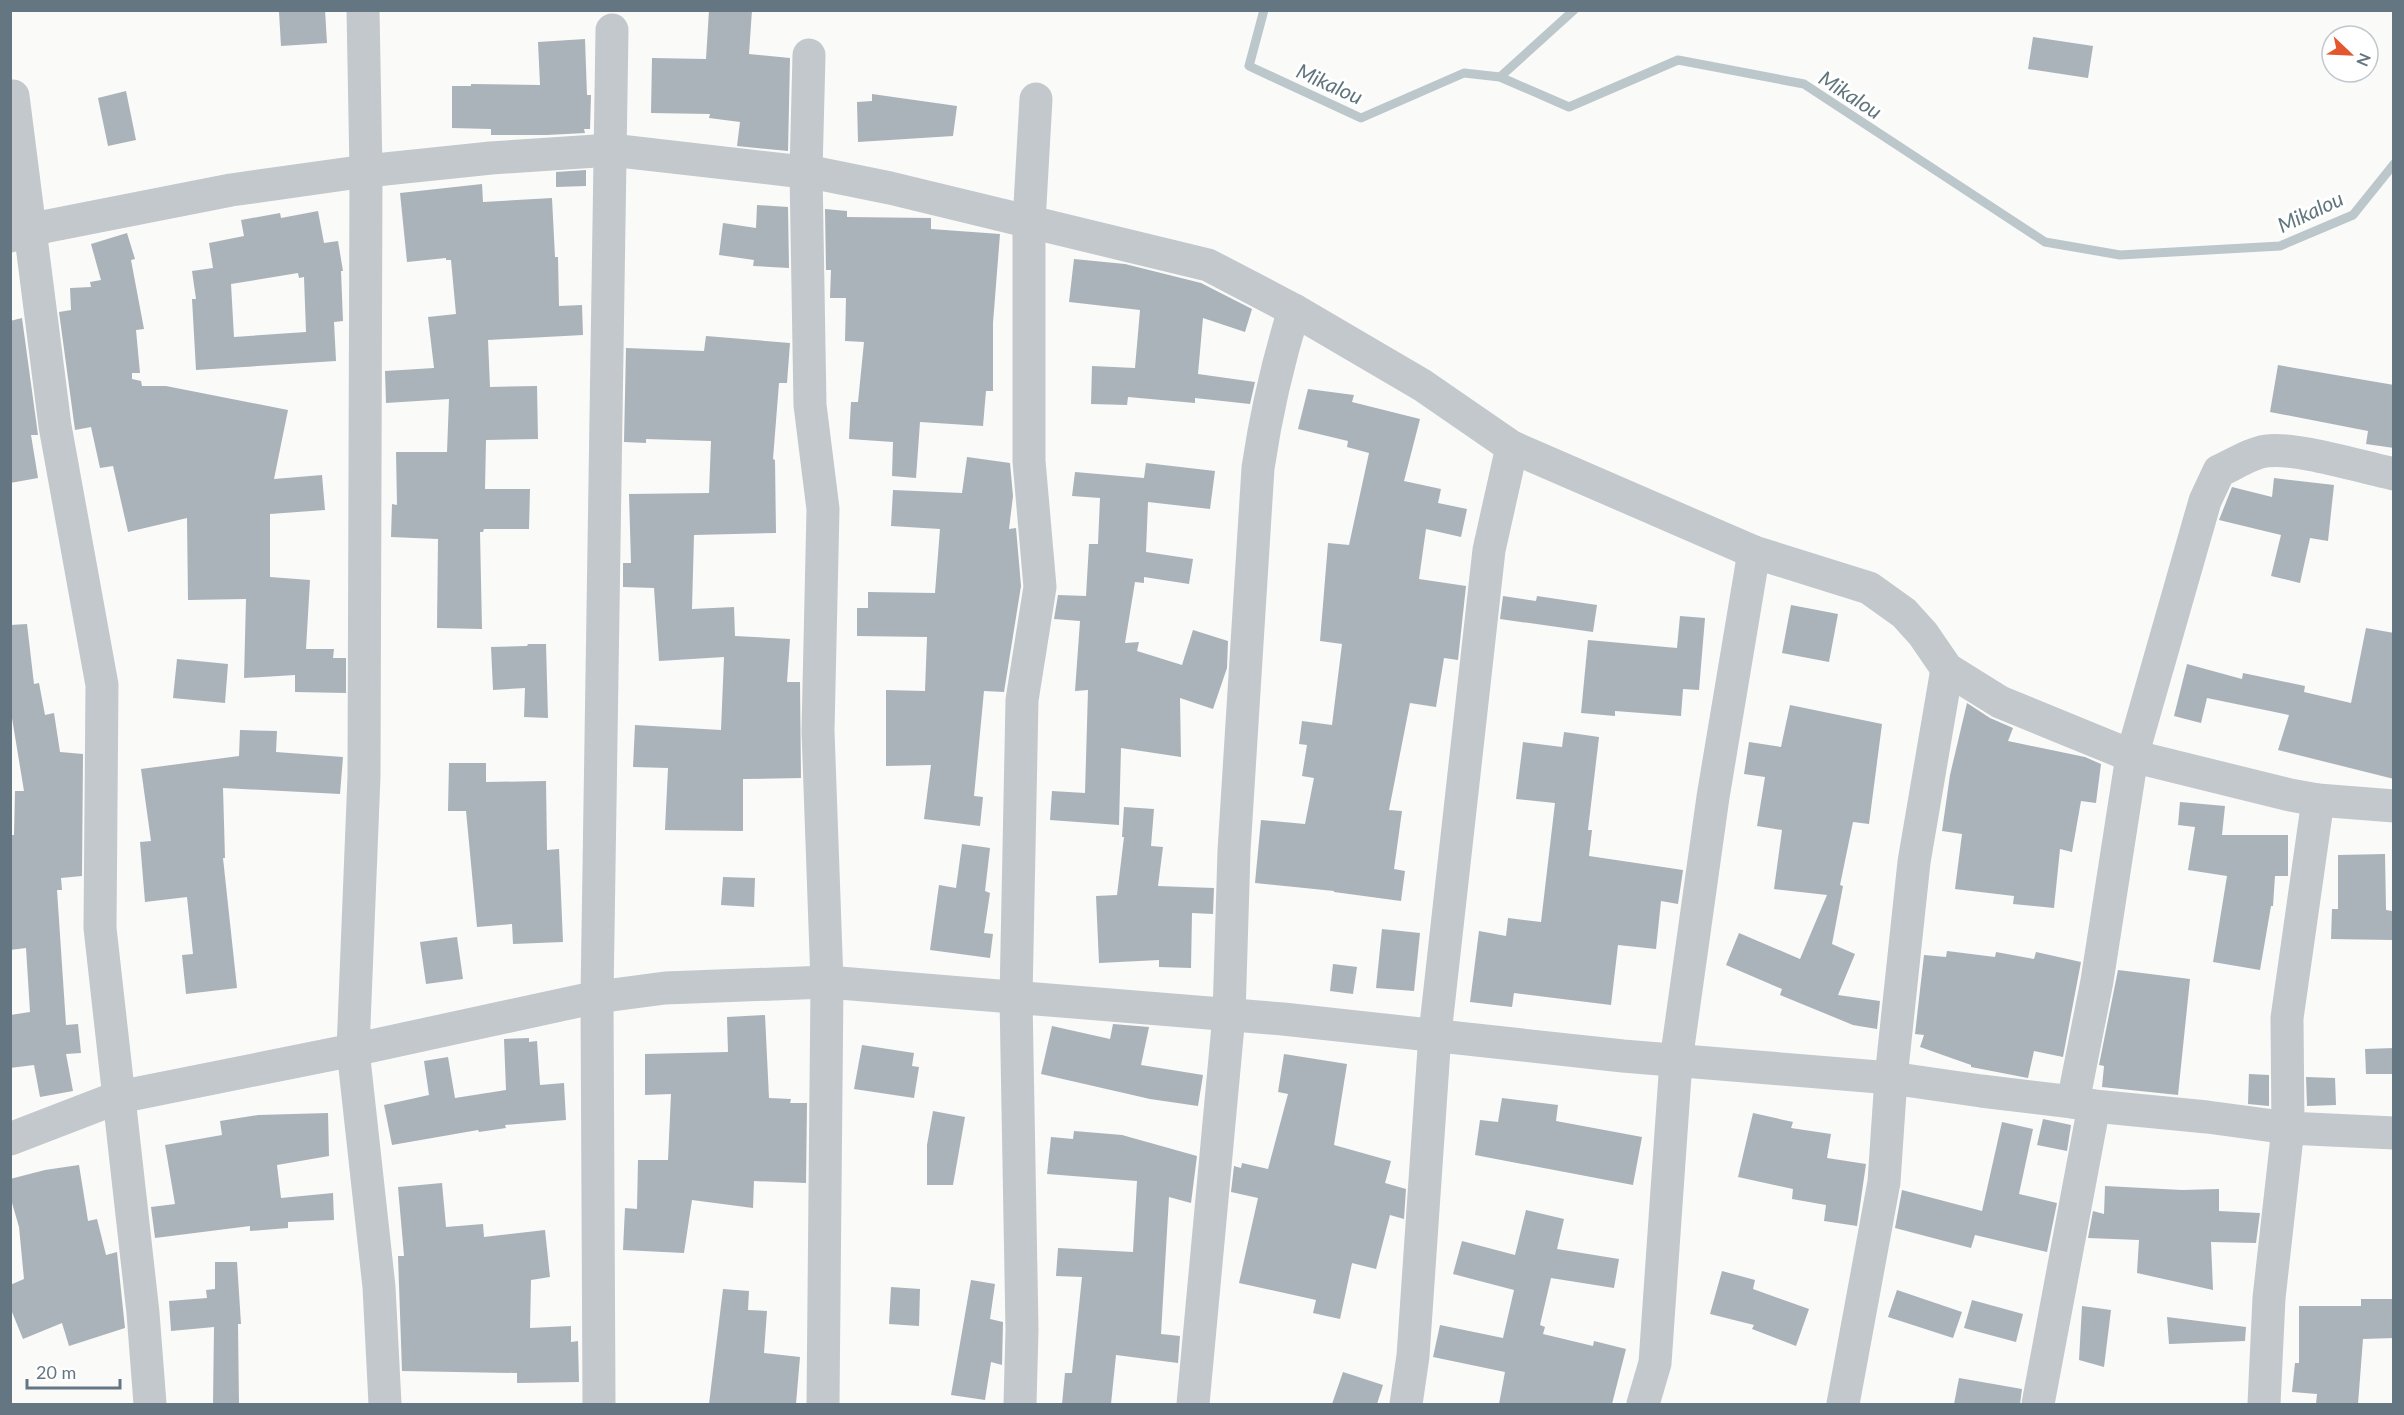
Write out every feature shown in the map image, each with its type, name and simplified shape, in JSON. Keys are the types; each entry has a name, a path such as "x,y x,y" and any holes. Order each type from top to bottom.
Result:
{"street":[{"path":"363,10 366,171 364,776 353,1050 380,1287 385,1404"},
{"path":"599,1404 597,997 612,30"},
{"path":"809,55 806,172 810,405 823,509 818,731 826,982 823,1404"},
{"path":"13,96 21,233 102,685 100,928 143,1313 150,1404"},
{"path":"1020,1404 1022,1330 1016,998 1022,700 1040,587 1029,461 1029,222 1036,99"},
{"path":"21,233 231,190 366,171 491,158 611,150 806,172 890,188 1208,265 1294,310 1422,385 1512,447 1754,552 1869,588 1904,613 1923,634 1947,669 2000,702 2132,756 2318,800 2394,806"},
{"path":"1192,1404 1229,1015 1234,851 1258,468 1266,412 1294,310"},
{"path":"1406,1404 1413,1356 1435,1034 1489,550 1512,447"},
{"path":"2038,1404 2084,1104 2097,981 2132,756 2205,501 2219,471 2264,452 2295,453 2394,474"},
{"path":"1644,1404 1655,1363 1676,1061 1713,796 1754,552"},
{"path":"1843,1404 1884,1182 1891,1078 1914,862 1947,669"},
{"path":"2264,1404 2268,1298 2288,1128 2287,1018 2318,800"},
{"path":"10,1138 119,1097 353,1050 597,997 665,988 826,982 1435,1034 1676,1061 1891,1078 2288,1128 2394,1133"}],"building":[{"path":"325,10 327,43 281,46 279,12"},
{"path":"709,10 752,10 749,54 790,58 788,151 737,146 740,122 709,118 710,114 651,113 652,58 706,59"},
{"path":"2033,37 2093,46 2088,78 2028,69"},
{"path":"585,39 587,95 591,95 590,129 584,129 585,133 491,135 491,129 452,128 452,86 540,85 538,42"},
{"path":"126,91 136,140 108,146 98,98"},
{"path":"872,94 957,106 953,136 858,142 857,102 872,101"},
{"path":"586,170 586,186 556,187 556,172"},
{"path":"482,184 483,202 552,198 555,257 558,257 559,306 582,305 583,335 488,340 490,387 537,386 538,439 486,440 485,489 530,489 529,529 484,529 480,532 482,629 437,628 438,539 391,537 392,504 397,505 396,452 447,452 449,399 386,403 385,371 434,368 428,317 456,314 451,260 446,260 446,258 407,262 400,193"},
{"path":"757,205 788,207 789,268 753,266 754,260 719,255 723,223 756,228"},
{"path":"825,209 847,211 847,217 931,218 931,229 1000,234 993,323 993,391 986,391 983,426 920,422 916,478 892,476 893,442 849,439 851,402 858,402 864,342 845,341 846,298 830,298 831,270 826,270"},
{"path":"318,211 324,243 338,241 343,271 341,271 343,321 334,322 336,361 196,370 192,299 196,299 192,271 213,268 209,243 244,236 241,220 280,213 281,218","holes":["298,273 299,278 304,277 306,332 234,337 231,284"]},
{"path":"127,233 135,259 131,260 144,329 136,330 140,373 132,373 132,379 141,381 142,386 166,386 288,410 274,479 322,475 325,510 270,514 270,577 310,580 306,649 334,649 333,658 346,658 346,693 295,692 295,675 244,678 246,599 188,600 187,518 128,532 113,466 100,468 91,427 75,430 59,312 71,310 70,288 91,287 90,282 101,280 91,244"},
{"path":"1074,259 1125,264 1201,283 1252,309 1245,332 1203,318 1198,374 1255,382 1250,404 1195,398 1195,403 1128,397 1127,405 1091,404 1092,366 1135,368 1140,310 1069,302"},
{"path":"22,318 38,435 31,435 38,478 10,483 10,321"},
{"path":"706,336 790,343 787,383 779,383 773,459 775,460 776,533 694,535 692,609 734,607 735,636 790,639 787,682 800,682 801,778 743,779 743,831 665,830 668,768 633,767 635,725 721,730 724,657 659,661 654,588 623,587 623,563 631,563 629,494 709,493 711,441 646,439 646,443 624,442 626,348 704,351"},
{"path":"2278,365 2394,385 2394,448 2366,444 2368,431 2270,412"},
{"path":"1308,389 1354,395 1352,402 1420,419 1404,481 1441,489 1438,503 1467,509 1461,537 1426,529 1419,579 1466,586 1458,660 1444,658 1436,707 1410,703 1389,810 1402,811 1394,869 1405,871 1401,901 1255,883 1261,820 1305,824 1314,778 1302,776 1307,745 1299,744 1302,721 1332,725 1342,644 1320,641 1328,543 1349,545 1369,453 1347,447 1348,441 1298,429"},
{"path":"967,457 1010,463 1013,496 1009,529 1016,528 1021,586 1004,692 984,691 974,796 983,797 980,826 924,819 931,765 886,766 886,690 925,691 927,637 857,636 857,608 868,608 868,592 935,593 940,529 891,526 893,490 962,493"},
{"path":"1146,463 1215,471 1210,509 1148,502 1146,552 1193,559 1189,584 1144,577 1144,583 1135,582 1125,643 1139,642 1137,651 1182,665 1193,630 1228,641 1227,668 1213,709 1180,698 1181,757 1121,748 1119,825 1050,820 1052,791 1085,793 1088,690 1075,691 1080,621 1054,619 1058,595 1086,596 1089,544 1098,544 1100,498 1072,496 1075,472 1144,478"},
{"path":"2274,478 2334,485 2328,541 2310,538 2300,583 2271,576 2281,535 2219,520 2232,487 2272,497"},
{"path":"1503,596 1536,601 1537,596 1597,605 1593,632 1500,619"},
{"path":"1791,605 1838,614 1829,662 1782,653"},
{"path":"1680,616 1705,618 1699,690 1683,689 1681,716 1615,711 1615,716 1581,713 1588,640 1677,648"},
{"path":"27,624 34,684 39,683 45,715 54,713 60,752 83,754 82,876 61,878 62,890 57,890 66,1025 78,1024 81,1053 66,1054 73,1091 40,1097 34,1065 10,1068 10,1015 30,1012 26,948 10,950 10,835 14,835 15,791 24,791 10,706 10,625"},
{"path":"2366,628 2394,633 2394,779 2278,750 2289,715 2207,698 2201,723 2174,716 2187,664 2242,679 2243,673 2305,686 2304,692 2351,703"},
{"path":"528,644 546,644 548,718 524,717 525,688 493,690 491,647 527,646"},
{"path":"177,659 228,664 225,703 173,698"},
{"path":"1967,703 1990,718 2013,728 2008,741 2085,757 2101,764 2096,803 2081,801 2072,852 2060,849 2054,908 2013,904 2014,896 1955,889 1962,834 1942,831 1950,775"},
{"path":"1790,705 1882,724 1869,824 1853,822 1840,885 1843,886 1832,944 1855,954 1838,995 1880,1001 1877,1029 1853,1025 1780,995 1782,989 1726,965 1739,933 1800,959 1827,895 1774,889 1782,830 1757,826 1765,777 1744,774 1749,742 1781,747"},
{"path":"240,730 277,731 276,752 343,757 340,794 223,788 225,858 223,858 237,988 186,994 182,955 193,954 187,897 145,902 140,842 151,841 141,769 239,756"},
{"path":"1564,732 1599,737 1588,830 1592,830 1589,856 1683,870 1678,904 1661,901 1656,949 1618,945 1611,1005 1514,993 1512,1007 1470,1002 1479,931 1506,936 1508,918 1541,922 1555,803 1516,799 1523,742 1562,747"},
{"path":"449,763 486,763 486,782 546,781 547,850 559,849 563,942 513,944 512,924 477,927 466,811 448,811"},
{"path":"2180,802 2225,806 2222,835 2288,835 2288,876 2275,876 2273,906 2271,906 2260,970 2213,962 2227,876 2188,870 2195,827 2178,825"},
{"path":"1124,807 1154,809 1151,846 1163,847 1158,886 1214,888 1213,914 1192,913 1191,968 1159,967 1159,960 1099,963 1096,896 1117,895 1124,837 1122,837"},
{"path":"962,844 990,848 985,891 990,893 984,933 993,934 990,958 930,950 939,885 956,888"},
{"path":"2385,854 2386,910 2392,911 2392,940 2331,939 2332,909 2338,909 2338,855"},
{"path":"723,877 755,878 754,907 721,905"},
{"path":"1382,929 1420,933 1414,991 1376,988"},
{"path":"457,937 463,979 426,984 420,942"},
{"path":"1947,951 1995,957 1996,952 2034,959 2036,952 2081,962 2063,1057 2034,1051 2028,1078 1971,1067 1971,1065 1920,1047 1924,1035 1915,1034 1924,955 1946,957"},
{"path":"1333,964 1357,967 1353,994 1330,991"},
{"path":"2118,970 2190,979 2178,1095 2102,1087 2104,1066 2099,1065"},
{"path":"765,1015 769,1098 791,1099 790,1103 807,1103 806,1183 754,1181 753,1208 692,1200 684,1253 623,1250 625,1208 637,1209 638,1160 668,1160 671,1094 645,1095 645,1054 728,1052 727,1017"},
{"path":"1113,1024 1149,1027 1141,1065 1203,1075 1198,1106 1150,1099 1041,1074 1052,1026 1110,1039"},
{"path":"529,1038 529,1042 537,1041 540,1085 564,1083 566,1120 505,1125 506,1128 479,1132 478,1130 392,1145 384,1105 429,1095 424,1061 448,1057 455,1098 506,1090 504,1039"},
{"path":"862,1045 914,1053 912,1066 919,1067 914,1098 854,1089"},
{"path":"2394,1048 2394,1074 2366,1074 2365,1049"},
{"path":"1284,1054 1347,1064 1334,1145 1391,1161 1385,1183 1406,1189 1404,1219 1390,1215 1376,1269 1352,1263 1340,1319 1313,1313 1316,1300 1239,1283 1258,1198 1231,1192 1234,1166 1241,1168 1242,1163 1268,1169 1288,1094 1278,1092"},
{"path":"2249,1074 2269,1075 2269,1106 2248,1104"},
{"path":"2306,1077 2335,1078 2336,1105 2307,1106"},
{"path":"1502,1098 1558,1105 1556,1121 1642,1137 1633,1185 1475,1155 1480,1120 1498,1122"},
{"path":"933,1111 965,1117 953,1185 927,1185 927,1145"},
{"path":"328,1113 329,1156 277,1165 281,1198 333,1193 334,1220 288,1222 288,1228 250,1231 250,1226 155,1238 151,1207 175,1204 165,1145 222,1135 220,1121 258,1115"},
{"path":"1753,1113 1793,1122 1791,1128 1831,1134 1827,1158 1866,1164 1857,1226 1824,1221 1826,1205 1792,1199 1793,1189 1738,1177"},
{"path":"2043,1119 2071,1125 2067,1151 2037,1145"},
{"path":"2002,1122 2033,1129 2019,1194 2057,1203 2047,1252 1975,1235 1971,1248 1895,1228 1902,1190 1982,1211"},
{"path":"1074,1131 1122,1135 1197,1156 1191,1203 1169,1197 1161,1334 1180,1336 1178,1363 1116,1355 1111,1404 1062,1404 1065,1373 1072,1373 1082,1277 1056,1276 1058,1248 1133,1252 1137,1181 1047,1174 1051,1137 1073,1139"},
{"path":"79,1165 88,1221 97,1219 106,1255 117,1252 125,1328 69,1346 62,1323 23,1339 10,1307 10,1285 24,1279 19,1227 10,1196 10,1179 45,1170"},
{"path":"442,1183 446,1227 483,1224 484,1237 545,1230 550,1277 531,1280 530,1328 571,1326 571,1342 578,1341 579,1382 517,1383 517,1373 402,1371 398,1256 404,1256 398,1187"},
{"path":"2105,1186 2182,1190 2219,1189 2219,1211 2260,1213 2256,1243 2211,1242 2213,1290 2137,1273 2139,1240 2088,1238 2093,1211 2104,1214"},
{"path":"1526,1210 1564,1219 1557,1249 1619,1259 1614,1288 1551,1278 1540,1325 1545,1327 1543,1334 1593,1346 1594,1341 1626,1349 1612,1404 1499,1404 1505,1372 1433,1357 1440,1325 1503,1338 1514,1290 1453,1274 1462,1241 1515,1255"},
{"path":"215,1262 237,1262 241,1324 238,1324 239,1404 213,1404 214,1327 171,1331 169,1301 207,1298 206,1290 215,1289"},
{"path":"1722,1271 1755,1280 1753,1289 1809,1309 1796,1346 1752,1329 1754,1325 1710,1314"},
{"path":"971,1280 995,1284 990,1319 1003,1322 1002,1365 991,1362 985,1400 951,1395"},
{"path":"891,1287 920,1289 919,1326 889,1324"},
{"path":"723,1289 749,1291 748,1310 767,1311 764,1353 800,1357 796,1404 709,1404"},
{"path":"1897,1290 1962,1312 1953,1338 1888,1317"},
{"path":"2361,1299 2394,1299 2394,1338 2363,1339 2358,1404 2316,1404 2317,1394 2292,1392 2295,1363 2299,1363 2299,1306 2361,1306"},
{"path":"1972,1300 2023,1314 2016,1342 1964,1328"},
{"path":"2082,1306 2111,1310 2104,1367 2079,1360"},
{"path":"2167,1317 2246,1327 2245,1341 2169,1344"},
{"path":"1343,1372 1383,1385 1377,1404 1332,1404"},
{"path":"1959,1378 2022,1389 2020,1404 1954,1404"}],"waterway":[{"name":"Mikalou","path":"1264,10 1249,66 1361,118 1464,73 1500,77 1569,107 1678,60 1804,84 2045,242 2120,255 2280,246 2353,215 2394,164"},
{"path":"1500,77 1574,10"}]}
